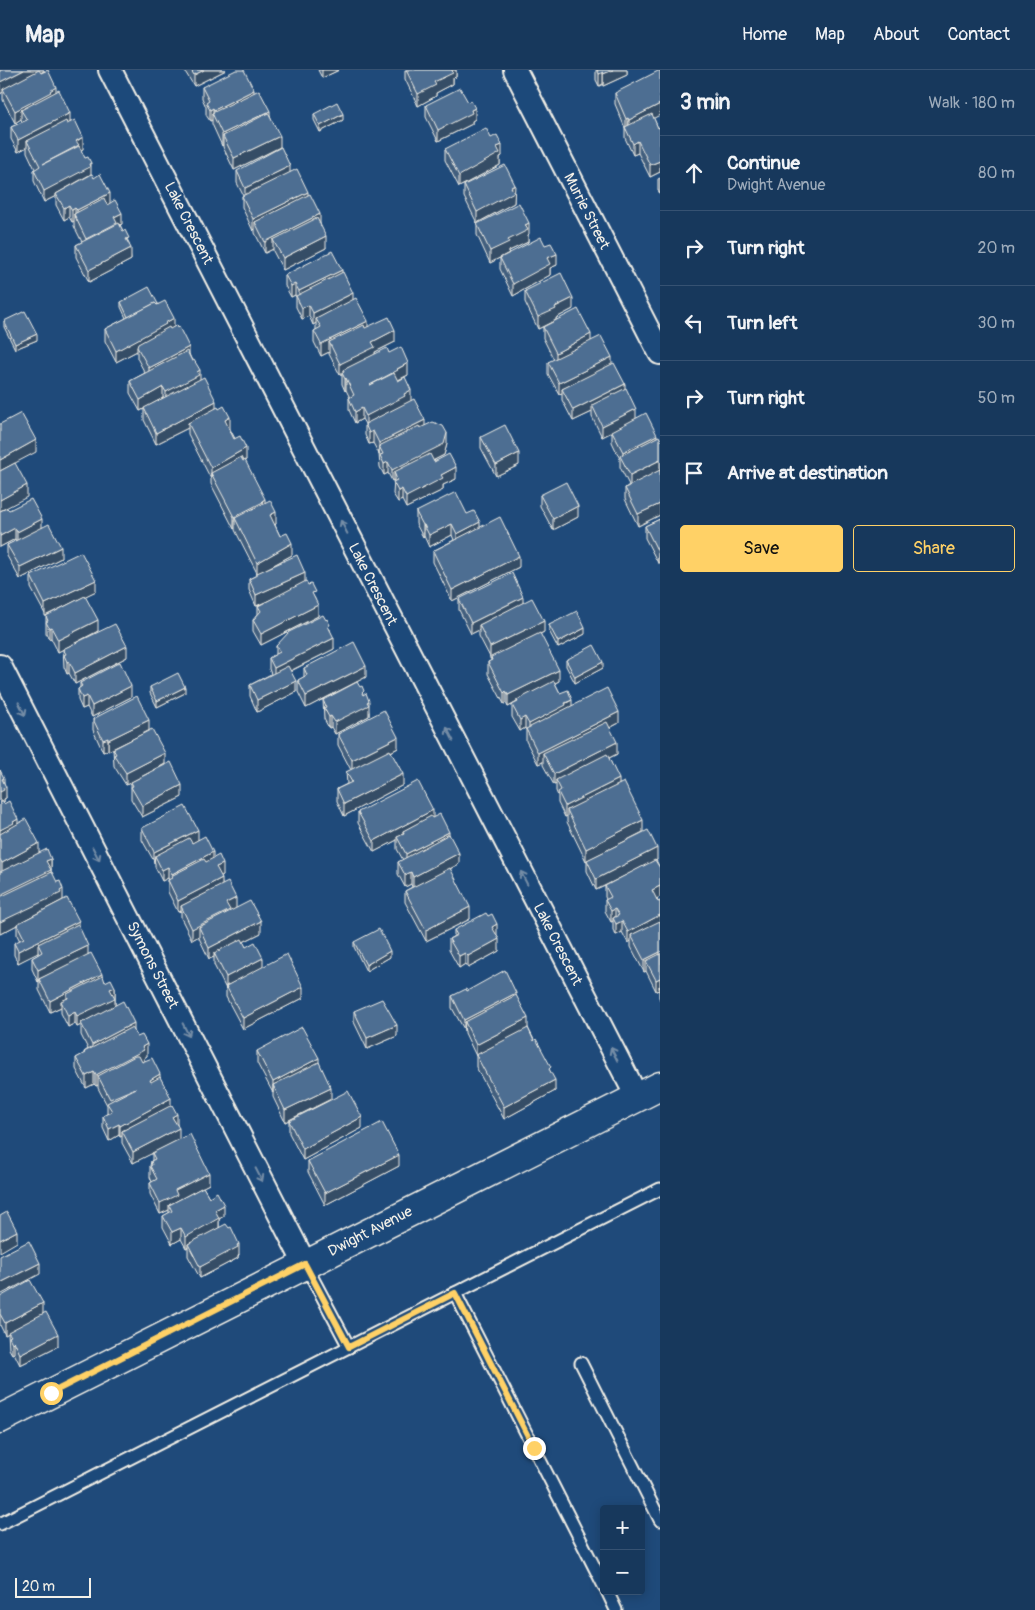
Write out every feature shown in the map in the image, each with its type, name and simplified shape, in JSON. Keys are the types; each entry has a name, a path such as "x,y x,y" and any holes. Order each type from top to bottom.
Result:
{"street":[{"name":"Lake Crescent","path":"110,70 648,1091"},
{"name":"Murrie Street","path":"515,70 660,352"},
{"name":"Symons Street","path":"0,666 305,1264"},
{"name":"Dwight Avenue","path":"0,1419 648,1091"}],"lane":[{"path":"0,1524 660,1189"},
{"path":"305,1264 349,1347"},
{"path":"455,1293 600,1578"},
{"path":"581,1363 660,1520"},
{"path":"609,1595 616,1610"}],"building":[{"path":"0,70 24,70 0,82"},
{"path":"39,70 41,73 48,70 56,87 51,92 15,111 3,89"},
{"path":"191,70 204,70 194,75"},
{"path":"236,70 244,70 254,90 214,110 213,108 210,110 206,103 209,101 202,87"},
{"path":"406,70 452,70 453,73 434,82 436,85 418,94"},
{"path":"597,70 613,70 599,74"},
{"path":"660,70 660,104 629,120 628,118 626,119 615,93"},
{"path":"460,88 468,102 471,101 475,108 471,110 472,113 438,130 426,105"},
{"path":"59,90 70,113 18,140 11,127 27,120 21,110"},
{"path":"259,90 270,111 222,134 212,113"},
{"path":"337,102 343,114 320,126 314,114"},
{"path":"268,113 280,136 234,158 223,136"},
{"path":"652,114 658,128 660,127 660,161 650,165 638,141 633,144 625,127"},
{"path":"75,120 83,137 76,141 79,145 43,164 79,146 85,158 88,157 91,163 89,164 90,167 44,191 34,170 40,166 27,141 66,121 67,124"},
{"path":"486,128 491,138 497,135 502,145 497,147 500,153 459,176 445,149"},
{"path":"281,147 290,166 245,188 237,171"},
{"path":"505,165 515,185 511,187 514,192 477,212 464,185"},
{"path":"297,169 308,192 253,219 242,196"},
{"path":"92,174 94,178 100,174 110,193 77,210 75,208 72,210 69,205 64,208 56,194"},
{"path":"310,194 320,214 265,242 255,222"},
{"path":"104,198 107,205 115,200 122,213 114,217 117,223 86,239 74,214"},
{"path":"519,203 529,223 525,225 528,230 490,251 477,224"},
{"path":"317,218 326,236 283,258 273,240"},
{"path":"119,223 129,238 126,239 131,248 89,270 76,245"},
{"path":"541,237 545,245 551,243 557,254 547,258 550,264 513,284 500,258"},
{"path":"332,251 342,270 299,291 295,284 291,286 285,275"},
{"path":"343,272 353,293 313,313 309,305 302,308 296,296"},
{"path":"561,273 573,298 555,307 556,309 538,317 525,291"},
{"path":"149,287 158,304 155,303 128,317 121,302"},
{"path":"356,298 368,321 321,344 314,331 321,327 316,319"},
{"path":"165,301 174,318 116,351 105,329 155,303 157,305"},
{"path":"578,309 591,334 556,353 543,327"},
{"path":"25,311 37,334 15,344 4,321"},
{"path":"389,317 395,330 372,342 375,347 340,364 329,342 364,325 365,328"},
{"path":"177,325 189,347 149,368 137,347 138,344 169,327 170,329"},
{"path":"601,336 612,357 559,383 548,362"},
{"path":"401,347 408,363 370,385 394,373 398,381 405,377 411,390 404,394 405,396 366,416 362,408 355,412 349,398 354,395 342,373 344,372 343,370 387,348 389,353"},
{"path":"187,351 192,361 194,360 200,370 197,372 199,375 166,392 163,387 140,400 130,381"},
{"path":"614,363 625,384 573,410 562,389"},
{"path":"204,377 216,401 156,433 144,408"},
{"path":"626,388 636,409 602,426 592,405"},
{"path":"414,399 425,420 379,443 373,431 369,433 365,424"},
{"path":"224,406 230,417 225,420 234,439 240,436 246,448 211,468 188,423 218,407 219,409"},
{"path":"21,413 36,440 0,460 0,424"},
{"path":"646,413 657,435 623,452 612,431"},
{"path":"433,422 443,426 447,433 444,444 392,470 388,462 384,464 380,455 383,454 379,446 419,426 420,428"},
{"path":"505,425 519,453 496,465 481,437"},
{"path":"659,436 660,460 630,475 620,456"},
{"path":"430,454 434,462 449,454 456,467 441,475 443,478 406,497 402,489 398,491 393,482 397,480 394,472"},
{"path":"241,457 243,461 245,460 265,499 263,502 234,517 211,473"},
{"path":"15,463 27,485 0,500 0,471"},
{"path":"660,470 660,504 638,514 625,488"},
{"path":"566,482 578,506 553,519 540,495"},
{"path":"456,492 467,514 474,511 480,522 457,534 452,524 429,535 416,512"},
{"path":"31,499 42,519 17,532 15,528 0,536 0,511 7,508 9,510"},
{"path":"270,500 276,512 270,515 280,536 287,533 292,543 257,563 235,518"},
{"path":"500,517 519,556 452,590 433,551"},
{"path":"660,519 660,551 658,552 645,526"},
{"path":"49,524 61,547 20,567 7,545"},
{"path":"81,552 96,580 45,604 31,576"},
{"path":"297,555 305,573 256,595 249,579 257,575 257,573"},
{"path":"512,573 523,597 471,623 459,599"},
{"path":"306,581 308,585 311,584 315,592 312,593 318,605 261,634 253,620 261,611 258,606"},
{"path":"85,596 98,620 58,640 46,622 48,621 46,616"},
{"path":"532,598 544,621 490,647 479,625"},
{"path":"577,611 585,628 558,642 549,625"},
{"path":"323,615 330,625 328,626 334,638 274,668 269,658 280,652 276,646 289,632"},
{"path":"115,624 127,646 75,673 69,661 67,662 63,649"},
{"path":"540,633 559,670 508,695 506,691 504,693 488,662 492,660 491,657"},
{"path":"354,642 366,666 306,696 298,680 307,675 304,668"},
{"path":"594,645 603,662 575,677 566,660"},
{"path":"120,662 131,686 92,706 87,696 82,698 78,689 82,686 80,683"},
{"path":"288,666 296,681 257,700 250,685"},
{"path":"178,673 185,687 157,701 150,687"},
{"path":"554,681 560,693 568,690 572,700 529,724 525,717 520,720 512,705 518,702 517,700"},
{"path":"357,682 360,687 362,686 363,695 366,693 369,705 335,722 331,716 329,717 324,708 326,707 323,700"},
{"path":"607,688 619,712 538,753 526,729"},
{"path":"137,696 149,720 108,740 108,738 103,740 93,719"},
{"path":"384,710 398,737 352,760 338,734"},
{"path":"607,722 617,742 554,774 543,753"},
{"path":"152,729 165,753 126,773 114,755 116,754 113,749"},
{"path":"390,750 403,774 344,804 337,789 352,782 346,772"},
{"path":"607,754 619,779 565,806 558,792 561,790 556,780"},
{"path":"171,762 182,785 142,806 131,787 133,786 131,782"},
{"path":"0,770 6,787 0,792"},
{"path":"418,781 433,810 374,841 358,812"},
{"path":"624,782 643,820 586,849 567,810"},
{"path":"2,801 4,804 9,801 18,819 0,830 0,802"},
{"path":"185,806 198,830 154,852 142,828"},
{"path":"440,814 449,832 406,854 397,837 404,834 403,831 431,816 432,818"},
{"path":"26,819 39,843 2,863 0,859 0,834"},
{"path":"648,830 657,848 596,879 587,860"},
{"path":"449,834 459,853 413,877 411,872 405,875 398,862"},
{"path":"205,836 213,852 172,874 168,867 162,870 155,856 189,838 192,843"},
{"path":"47,849 51,859 46,861 51,870 0,895 0,872"},
{"path":"219,855 223,864 216,867 222,878 178,901 168,880 172,878 171,876 204,859 206,862"},
{"path":"655,860 660,868 660,886 652,890 658,902 660,901 660,915 628,932 622,921 616,924 613,918 619,915 615,909 611,911 605,900 611,897 605,886"},
{"path":"450,868 470,907 426,930 405,891"},
{"path":"52,872 57,882 60,881 63,889 60,891 61,893 0,922 0,897"},
{"path":"228,882 236,898 226,903 230,910 192,929 181,906"},
{"path":"67,898 79,921 18,951 14,943 24,938 17,924"},
{"path":"250,901 261,921 209,948 199,927"},
{"path":"486,913 488,916 492,914 497,924 492,927 499,939 468,956 465,953 459,956 449,939 457,935 454,930"},
{"path":"660,921 660,952 644,960 631,935"},
{"path":"78,924 88,946 38,970 32,958 42,952 38,944"},
{"path":"379,929 390,951 366,965 354,942"},
{"path":"242,939 246,947 255,942 263,958 226,977 214,953"},
{"path":"91,953 102,974 50,1001 39,979"},
{"path":"287,954 303,987 243,1018 226,986"},
{"path":"660,954 660,978 656,980 646,961"},
{"path":"505,970 516,993 464,1020 452,996 466,989 467,991"},
{"path":"103,976 105,982 111,979 115,987 110,989 115,998 77,1016 75,1012 68,1016 61,1001 68,998 67,994"},
{"path":"516,995 528,1018 476,1045 465,1022"},
{"path":"382,999 397,1025 367,1038 354,1011"},
{"path":"123,1001 134,1023 92,1045 81,1023"},
{"path":"132,1027 137,1037 142,1035 147,1044 142,1047 144,1050 96,1075 94,1072 86,1076 76,1058"},
{"path":"302,1027 319,1058 273,1082 257,1051"},
{"path":"528,1028 551,1067 549,1069 555,1080 504,1107 476,1055"},
{"path":"135,1056 139,1056 142,1062 152,1058 160,1074 150,1080 151,1082 160,1077 171,1098 120,1126 119,1124 109,1129 103,1116 112,1111 107,1103 136,1088 110,1099 98,1076"},
{"path":"319,1062 331,1088 285,1110 273,1085"},
{"path":"348,1091 362,1117 303,1149 289,1121"},
{"path":"172,1105 177,1114 172,1117 179,1128 133,1152 122,1131"},
{"path":"382,1122 399,1155 325,1193 308,1161"},
{"path":"190,1134 209,1173 175,1190 177,1195 160,1203 150,1183 157,1179 150,1166 152,1165 151,1161 155,1159 152,1153"},
{"path":"203,1187 209,1197 217,1192 224,1205 215,1210 219,1218 186,1237 181,1228 172,1232 163,1216 172,1211 169,1205"},
{"path":"7,1212 17,1231 0,1240 0,1216"},
{"path":"226,1224 229,1228 231,1227 239,1244 237,1245 238,1247 200,1267 188,1244"},
{"path":"29,1241 40,1263 0,1283 0,1256"},
{"path":"30,1280 43,1303 5,1323 0,1314 0,1297"},
{"path":"46,1312 58,1334 20,1354 14,1341 12,1343 8,1332"}],"route":[{"path":"51,1393 305,1264 349,1347 455,1293 534,1448"}]}
